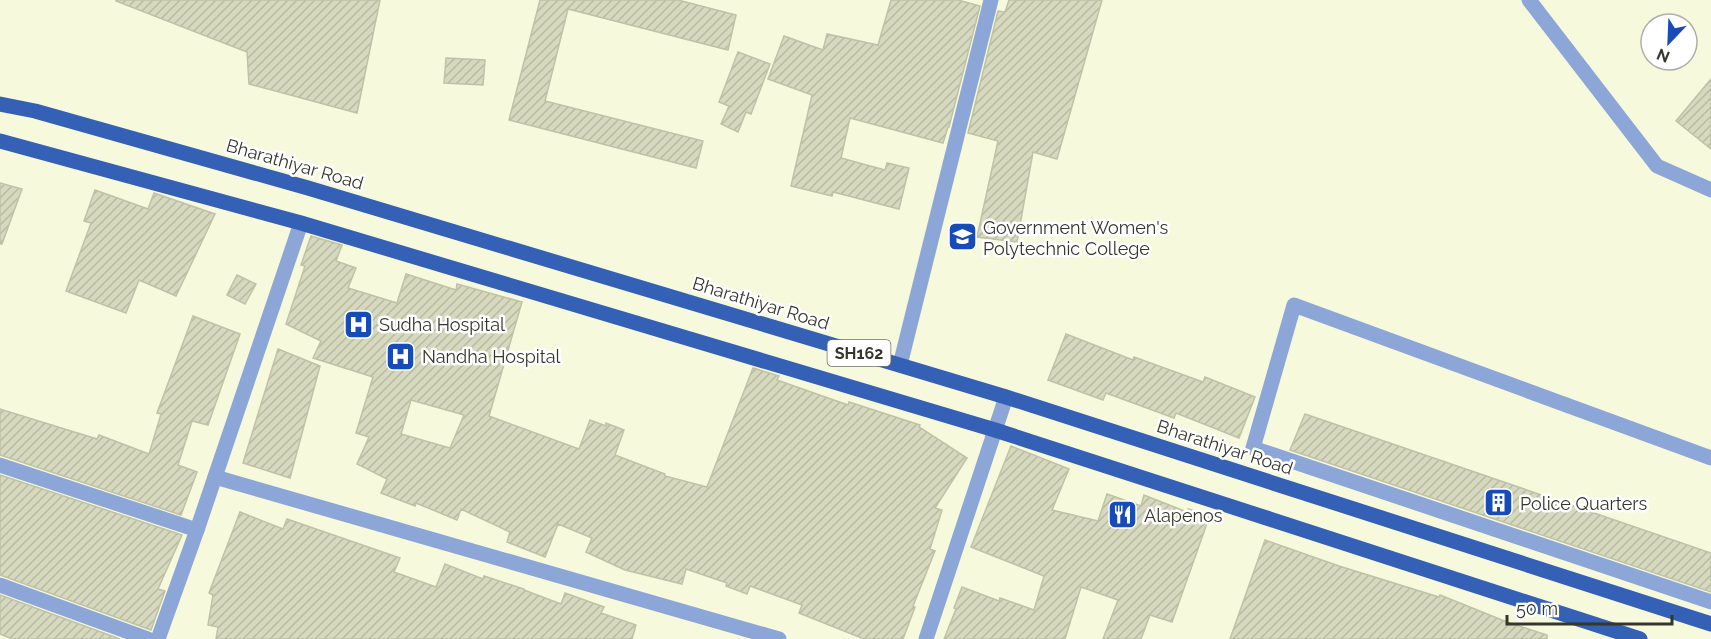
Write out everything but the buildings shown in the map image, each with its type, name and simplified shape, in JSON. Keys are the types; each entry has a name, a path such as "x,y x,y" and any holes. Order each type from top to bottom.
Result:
{"main road":[{"name":"Bharathiyar Road","path":"0,104 35,111 308,188 1006,397 1711,624"},
{"name":"SH162","path":"0,141 302,223 995,430 1640,639"}],"street":[{"path":"900,365 991,0"},
{"path":"1529,0 1657,165 1711,190"},
{"path":"158,639 302,223"},
{"path":"1711,458 1294,305 1253,448 1711,602"},
{"path":"926,639 1006,397"},
{"path":"0,465 197,530"},
{"path":"215,477 779,639"},
{"path":"0,585 148,639"}],"place":[{"name":"Government Women's Polytechnic College","path":"962,237"},
{"name":"Sudha Hospital","path":"358,324"},
{"name":"Nandha Hospital","path":"401,356"},
{"name":"Police Quarters","path":"1499,503"},
{"name":"Alapenos","path":"1123,515"}]}
